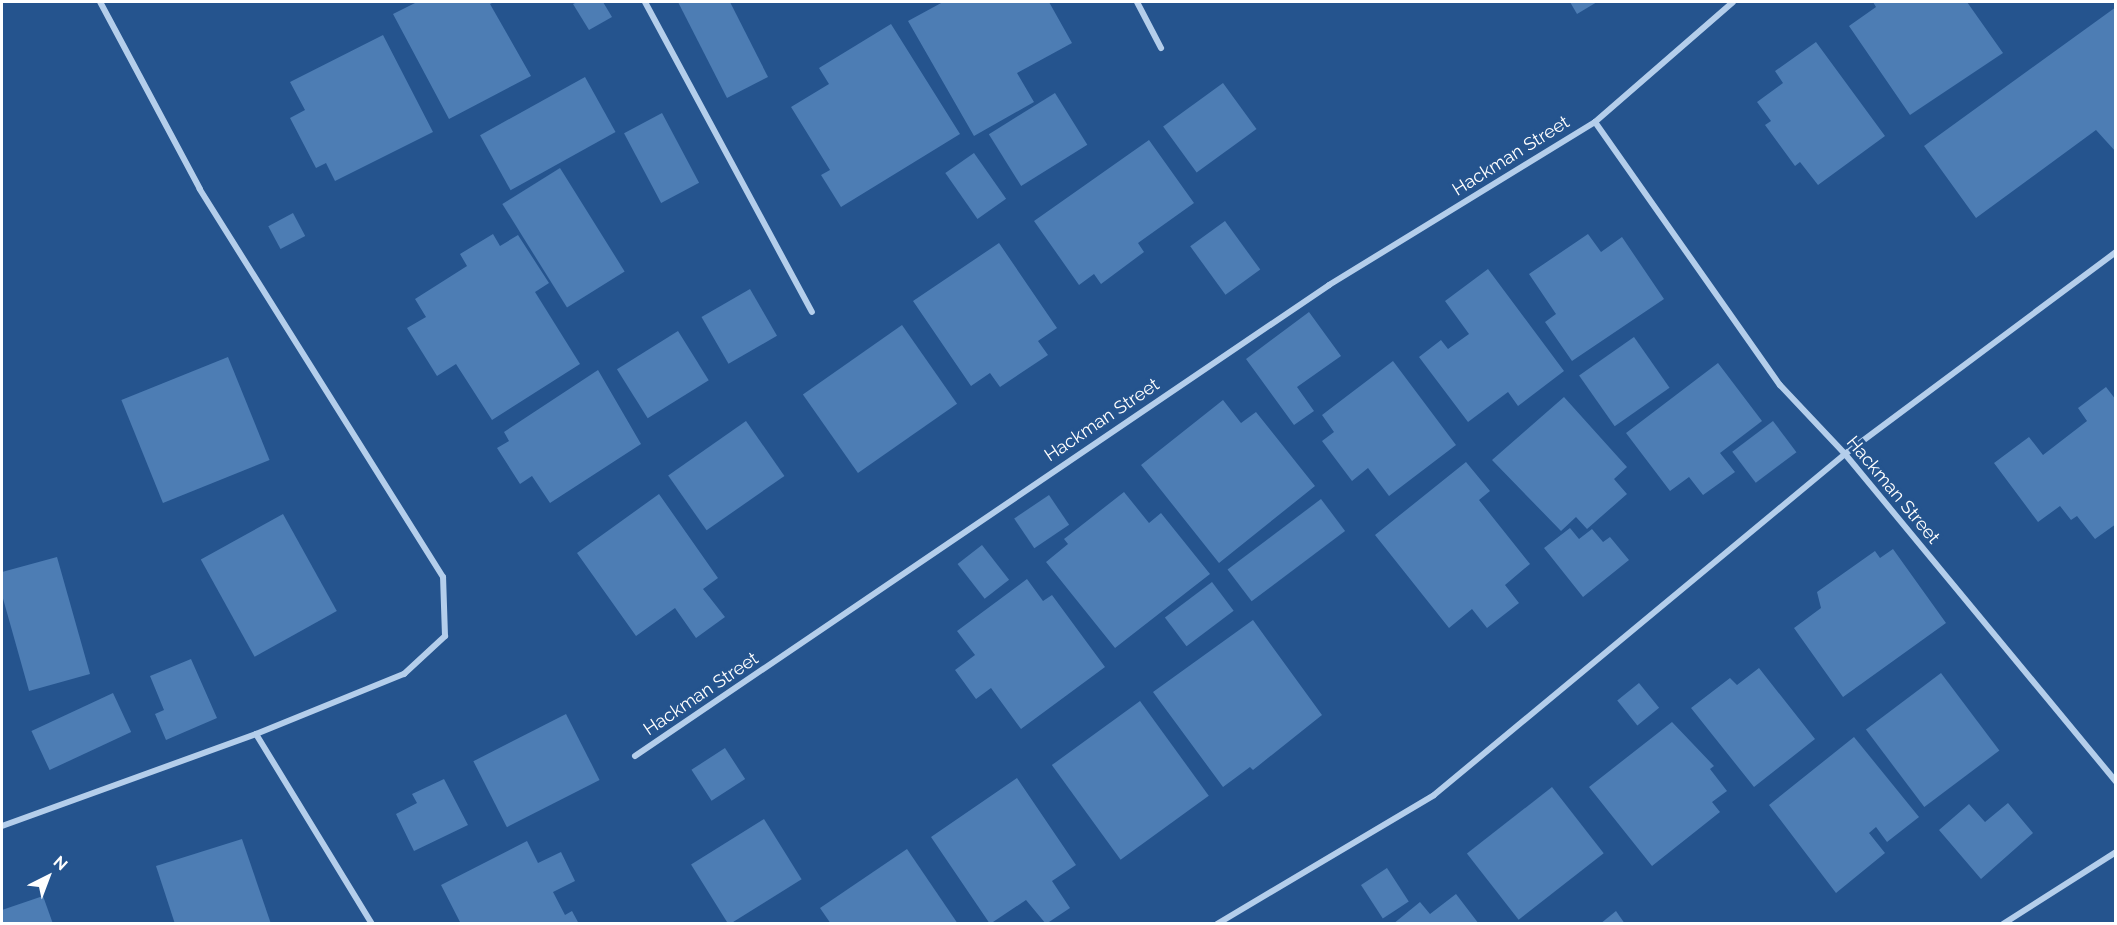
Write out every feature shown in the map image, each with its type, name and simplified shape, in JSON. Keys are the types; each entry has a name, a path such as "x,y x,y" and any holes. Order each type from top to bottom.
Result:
{"street":[{"path":"2,826 256,734 404,674 445,636 443,577 200,189 100,2"},
{"path":"645,2 812,312"},
{"path":"1137,2 1161,48"},
{"name":"Hackman Street","path":"635,756 1329,285 1595,122 1733,2"},
{"name":"Hackman Street","path":"1595,122 1780,385 1845,454 2115,782"},
{"path":"1216,924 1434,795 1845,454 2115,252"},
{"path":"256,734 372,924"},
{"path":"2002,924 2115,852"}],"building":[{"path":"417,2 494,2 490,4 531,76 449,119 393,14"},
{"path":"603,2 612,17 589,30 573,4"},
{"path":"678,2 730,2 768,77 727,98"},
{"path":"943,2 1049,2 1072,43 1017,73 1034,102 974,136 908,21"},
{"path":"1570,2 1597,2 1577,14"},
{"path":"1873,2 1967,2 2003,53 1910,115 1849,26 1876,7"},
{"path":"2116,7 2116,152 2096,130 1976,218 1924,146"},
{"path":"891,24 960,134 841,207 821,175 830,170 791,107 829,84 819,68"},
{"path":"383,35 433,132 335,181 326,163 316,168 290,118 305,110 290,82"},
{"path":"1816,42 1885,136 1818,185 1800,162 1795,166 1765,125 1771,121 1757,102 1783,83 1775,71"},
{"path":"585,77 616,132 511,190 480,135"},
{"path":"1223,83 1257,129 1197,173 1163,126"},
{"path":"1055,93 1087,145 1021,186 989,134"},
{"path":"662,113 699,183 661,203 624,133"},
{"path":"1149,140 1194,203 1138,243 1144,252 1101,284 1094,274 1079,285 1034,221"},
{"path":"974,153 1006,199 977,219 945,173"},
{"path":"560,168 625,271 567,307 502,204"},
{"path":"293,213 305,236 280,249 268,226"},
{"path":"1225,221 1260,270 1225,295 1190,246"},
{"path":"493,234 500,246 518,235 549,283 535,292 580,364 492,420 456,364 437,376 407,328 426,317 415,299 467,266 460,254"},
{"path":"1588,234 1601,252 1622,237 1664,299 1572,361 1545,322 1556,314 1529,274"},
{"path":"999,243 1057,328 1038,341 1048,355 1000,387 990,373 971,386 913,301"},
{"path":"1488,269 1564,371 1518,406 1508,392 1468,422 1419,357 1441,340 1448,349 1469,334 1445,301"},
{"path":"750,289 777,336 729,364 702,317"},
{"path":"1309,312 1341,356 1297,387 1314,411 1294,425 1246,359"},
{"path":"902,325 957,404 858,473 803,394"},
{"path":"678,331 709,380 648,418 617,369"},
{"path":"1634,337 1670,388 1615,426 1579,375"},
{"path":"228,357 270,460 163,503 121,400"},
{"path":"1393,361 1456,445 1389,496 1368,468 1352,481 1322,441 1334,432 1322,415"},
{"path":"1718,363 1762,421 1720,453 1735,472 1703,495 1689,477 1670,491 1626,433"},
{"path":"598,370 641,444 550,503 532,476 520,484 497,448 509,441 504,432"},
{"path":"2106,387 2116,400 2116,524 2095,539 2077,516 2071,520 2060,506 2038,522 1994,463 2029,437 2043,455 2087,421 2078,408"},
{"path":"1564,397 1627,467 1614,479 1627,494 1587,529 1576,517 1561,531 1492,460"},
{"path":"1223,400 1241,423 1256,412 1315,486 1219,563 1141,465"},
{"path":"746,421 784,476 707,530 668,475"},
{"path":"1773,421 1796,452 1756,483 1732,452"},
{"path":"1466,462 1490,491 1479,500 1530,564 1505,585 1519,603 1487,628 1472,609 1449,628 1375,535"},
{"path":"1124,492 1149,523 1161,513 1210,574 1115,648 1046,562 1068,544 1064,539"},
{"path":"659,494 718,578 703,589 725,617 696,638 675,608 636,636 577,553"},
{"path":"1049,495 1069,525 1034,548 1014,518"},
{"path":"1321,499 1345,531 1252,601 1228,569"},
{"path":"283,514 337,611 255,657 201,560"},
{"path":"1570,528 1579,539 1592,529 1603,542 1610,537 1629,560 1583,597 1544,548"},
{"path":"982,545 1009,580 985,599 958,564"},
{"path":"1893,549 1946,623 1843,697 1794,628 1821,608 1817,592 1875,551 1880,558"},
{"path":"57,557 90,674 29,691 2,595 2,572"},
{"path":"1027,579 1043,601 1052,595 1105,667 1021,729 991,688 976,699 955,670 975,655 957,631"},
{"path":"1212,582 1234,611 1187,646 1165,618"},
{"path":"1253,620 1322,715 1253,770 1250,767 1223,787 1153,692"},
{"path":"191,659 217,718 166,740 155,714 164,710 150,676"},
{"path":"1759,668 1815,739 1754,787 1691,708 1730,678 1737,685"},
{"path":"1941,673 1999,750 1924,807 1866,730"},
{"path":"1639,683 1659,708 1637,725 1617,701"},
{"path":"113,693 131,732 50,770 31,731"},
{"path":"1140,701 1209,796 1121,860 1052,765"},
{"path":"566,714 600,780 507,827 473,761"},
{"path":"1672,722 1714,766 1710,769 1727,791 1712,802 1720,812 1652,866 1589,787"},
{"path":"1854,737 1919,817 1887,842 1876,827 1869,833 1885,853 1836,893 1769,805"},
{"path":"725,748 745,779 712,801 691,770"},
{"path":"1017,778 1076,865 1052,881 1070,908 1046,924 1026,900 990,924 931,837"},
{"path":"444,779 468,825 414,851 396,814 417,803 412,794"},
{"path":"1552,787 1604,853 1519,920 1467,853"},
{"path":"2008,803 2033,833 1981,879 1939,830 1969,804 1985,822"},
{"path":"764,819 802,879 728,924 691,865"},
{"path":"242,839 271,924 175,924 156,866"},
{"path":"527,841 538,863 561,852 575,881 553,892 565,915 572,911 579,924 461,924 441,885"},
{"path":"907,849 958,924 831,924 820,908"},
{"path":"1387,868 1409,902 1383,918 1361,885"},
{"path":"1456,894 1479,924 1393,924 1420,902 1430,914"},
{"path":"43,896 53,924 2,924 2,910"},
{"path":"1616,911 1625,924 1600,924"}]}
